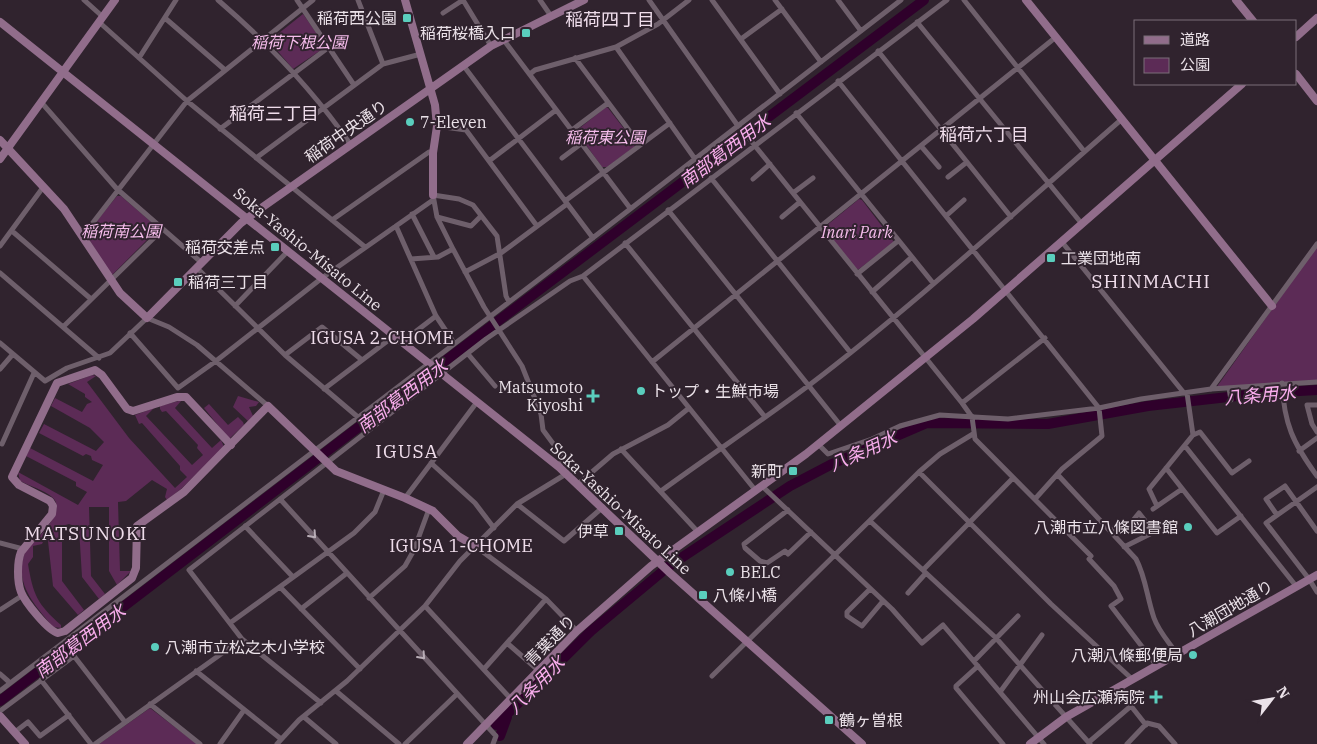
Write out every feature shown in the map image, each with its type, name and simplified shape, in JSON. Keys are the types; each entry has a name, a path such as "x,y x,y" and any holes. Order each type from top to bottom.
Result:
{"street":[{"path":"84,0 139,58 187,101 365,247"},
{"path":"0,159 115,0"},
{"path":"139,58 176,0"},
{"path":"218,0 263,40 325,108 351,145"},
{"path":"297,0 354,85"},
{"path":"81,232 88,228 187,101 313,0"},
{"path":"358,0 383,64"},
{"path":"405,0 430,88 437,126 433,198 437,217 491,318 522,366 541,414 543,430 563,457 558,467"},
{"path":"443,13 463,0 491,46"},
{"path":"540,0 551,16"},
{"name":"稲荷中央通り","path":"147,318 247,218 491,46 584,0"},
{"path":"649,0 738,126 962,403 972,417 975,439 1090,557 1114,586 1121,598 1111,606 1156,665"},
{"path":"530,74 535,70 616,47 664,20 689,0"},
{"path":"712,0 780,94"},
{"path":"774,0 821,62"},
{"path":"838,0 861,31"},
{"path":"321,703 242,638 189,570 440,372 468,354 498,329 570,280 583,276 947,0"},
{"path":"964,0 1084,151"},
{"path":"1026,0 1272,306"},
{"path":"1236,0 1252,20"},
{"path":"0,691 317,453 359,418 430,365 454,343 491,318 509,302 780,94 897,1"},
{"path":"741,39 782,9"},
{"path":"165,18 225,70"},
{"path":"1297,36 1317,18"},
{"name":"Soka-Yashio-Misato Line","path":"0,22 558,467 603,507 658,561 862,744"},
{"path":"917,22 1082,224"},
{"path":"652,362 1056,37"},
{"path":"503,39 630,208"},
{"path":"220,129 329,47"},
{"path":"616,47 695,159"},
{"path":"878,51 1011,217"},
{"path":"256,158 383,64 421,54"},
{"path":"575,58 640,145"},
{"path":"463,65 593,238"},
{"path":"1297,75 1317,101"},
{"path":"838,82 1099,408 1102,436 1058,475 1035,499"},
{"name":"青葉通り","path":"467,744 577,631 658,561 819,445 926,358 1241,85"},
{"path":"41,102 117,189 199,265 236,306 285,355 359,418"},
{"path":"572,130 608,103"},
{"path":"489,161 556,110"},
{"path":"796,114 933,284"},
{"path":"660,492 809,385 850,352 974,250 1122,119"},
{"path":"465,272 501,253 604,172 670,124"},
{"path":"437,126 466,130 537,226"},
{"path":"0,140 44,186 81,232 110,280 126,300 147,318 169,327 216,361 268,406 326,462 344,476 405,498 437,514 458,536 475,546 546,599 577,631"},
{"path":"562,158 582,143"},
{"path":"921,146 939,167"},
{"path":"332,220 428,152 434,153"},
{"path":"948,176 967,162"},
{"path":"752,179 770,164"},
{"path":"711,178 850,352"},
{"path":"793,193 813,178"},
{"path":"0,246 44,186"},
{"path":"130,333 178,388 216,361 322,278 433,198 459,199 473,205 497,236 506,296 509,302"},
{"path":"946,216 964,200"},
{"path":"782,217 800,202"},
{"path":"668,210 841,426"},
{"path":"412,214 434,257"},
{"path":"437,217 471,226 481,216"},
{"path":"396,226 436,316 454,343"},
{"path":"63,327 162,229"},
{"path":"12,231 91,299"},
{"path":"857,274 898,241"},
{"path":"1062,242 1186,394 1193,435"},
{"path":"625,243 765,416"},
{"path":"1212,389 1317,244"},
{"path":"411,260 434,257 453,249"},
{"path":"236,306 288,251"},
{"path":"872,292 912,258"},
{"path":"0,273 99,358"},
{"path":"583,276 721,448 759,488 788,510 883,601 922,643 943,625 1044,744"},
{"path":"402,342 436,316"},
{"path":"0,343 45,381 67,368 110,353 147,318"},
{"path":"285,355 322,327 362,360"},
{"path":"324,389 394,336"},
{"path":"962,403 1044,338"},
{"path":"0,368 13,354"},
{"path":"468,354 494,386"},
{"path":"231,445 186,397 177,397 132,411 127,409 102,375 95,370 58,383 12,476 16,482 50,501 54,506 52,514 23,549 19,559 19,582 22,595 51,631 58,633 65,630 134,575 136,531 140,522 184,492 231,445 268,406"},
{"path":"2,444 34,373"},
{"path":"819,445 828,454 872,439 900,426 940,415 1008,419 1099,408 1212,389 1230,390 1317,382"},
{"path":"1282,385 1287,420 1299,451 1317,476"},
{"path":"1230,390 1231,400"},
{"path":"405,498 477,402"},
{"path":"1317,405 1307,405 1312,424 1317,432"},
{"path":"578,484 621,449 658,432 689,408"},
{"path":"1182,488 1155,508 1149,489 1193,435 1200,432 1232,474 1249,461"},
{"path":"712,676 748,643 919,472 940,454 973,434"},
{"path":"1299,451 1317,438"},
{"path":"1185,446 1296,586"},
{"path":"621,449 698,532"},
{"path":"431,463 475,503 494,528"},
{"path":"1166,468 1218,533 1240,516"},
{"path":"919,472 1051,604 1132,679"},
{"path":"196,671 244,710 279,742 304,717 360,669 425,606 475,546 518,504 566,474"},
{"path":"1058,475 1136,559 1143,572 1154,619 1159,630 1176,654"},
{"path":"908,593 969,522 1013,478"},
{"path":"1277,514 1266,499 1285,486 1317,531"},
{"path":"1317,487 1266,523 1317,592"},
{"path":"230,623 354,533 376,512 384,490"},
{"path":"280,499 496,736 493,744"},
{"path":"518,504 564,541 603,507"},
{"path":"369,598 405,566 414,550 428,509"},
{"path":"788,510 744,544 745,548 760,561 768,563 785,551 788,554 811,532"},
{"path":"1112,532 1117,524 1122,529 1126,529 1139,513 1154,532 1124,547"},
{"path":"870,521 996,638 1089,743 1131,706"},
{"path":"245,526 293,577"},
{"path":"0,543 23,549"},
{"path":"301,609 347,573"},
{"name":"八潮団地通り","path":"1030,744 1066,716 1317,575"},
{"path":"280,587 360,669"},
{"path":"870,589 847,612 847,616 862,626 883,601"},
{"path":"0,610 22,595"},
{"path":"484,669 546,599"},
{"path":"425,606 511,699"},
{"path":"974,661 1018,616"},
{"path":"1000,692 1042,635"},
{"path":"41,680 93,744 242,638"},
{"path":"508,643 538,670"},
{"path":"0,711 74,656 125,722"},
{"path":"978,666 956,688 1003,744"},
{"path":"0,674 8,681"},
{"path":"1120,686 1131,706 1146,725 1160,726 1175,744"},
{"path":"336,691 399,744"},
{"path":"406,744 457,694"},
{"path":"150,704 200,744"},
{"path":"220,744 244,710"},
{"path":"15,732 28,722 40,736 68,715"},
{"path":"0,716 23,743"},
{"path":"304,717 336,744"},
{"path":"1127,744 1146,725"}],"green space":[{"name":"稲荷下根公園","path":"303,14 325,45 324,48 293,69 269,41"},
{"name":"稲荷東公園","path":"606,107 635,143 634,147 607,167 602,167 576,131"},
{"name":"稲荷南公園","path":"117,196 121,196 157,227 157,230 113,274 110,274 86,234"},
{"name":"Inari Park","path":"859,199 862,200 894,242 859,269 856,269 825,230 826,226"},
{"path":"1317,246 1317,381 1216,388"},
{"path":"92,375 96,376 87,382 129,438 175,488 187,477 180,470 180,466 142,423 139,424 135,415 154,408 146,416 192,465 203,455 197,448 198,445 166,411 162,412 160,409 160,406 182,400 175,408 212,448 221,440 224,447 167,500 165,497 167,489 152,480 126,501 118,502 120,571 131,571 117,585 109,571 109,507 89,507 91,576 105,594 99,599 82,577 79,528 69,524 62,526 62,581 84,610 78,615 53,586 48,541 44,540 42,544 33,546 33,557 28,564 32,583 41,604 61,625 61,628 53,627 28,593 22,574 22,563 25,552 53,518 56,503 45,492 20,481 18,472 78,505 87,492 76,486 76,482 26,456 30,448 93,481 103,465 92,460 91,456 86,454 83,456 39,433 44,424 96,451 104,442 90,428 51,406 55,398 82,412 87,404 92,402 85,397 85,394 68,384"},
{"path":"238,396 259,402 256,406 249,407 253,416 248,421 233,407"},
{"path":"209,404 228,425 238,417 244,425 229,439 204,408"},
{"path":"150,708 197,744 99,744"}],"waterway":[{"name":"南部葛西用水","path":"0,701 449,358 924,0"},
{"name":"八条用水","path":"496,725 591,631 669,566 790,486 832,464 927,423 1048,424 1148,406 1264,393 1317,390"},
{"path":"500,736 507,717"}],"place":[{"name":"稲荷西公園","path":"407,18"},
{"name":"稲荷桜橋入口","path":"526,33"},
{"name":"7-Eleven","path":"410,122"},
{"name":"稲荷交差点","path":"275,247"},
{"name":"工業団地南","path":"1051,258"},
{"name":"稲荷三丁目","path":"178,282"},
{"name":"トップ・生鮮市場","path":"641,391"},
{"name":"Matsumoto Kiyoshi","path":"593,396"},
{"name":"新町","path":"793,471"},
{"name":"八潮市立八條図書館","path":"1188,527"},
{"name":"伊草","path":"619,531"},
{"name":"BELC","path":"730,572"},
{"name":"八條小橋","path":"703,595"},
{"name":"八潮市立松之木小学校","path":"155,647"},
{"name":"八潮八條郵便局","path":"1193,655"},
{"name":"州山会広瀬病院","path":"1156,697"},
{"name":"鶴ヶ曽根","path":"829,720"}],"district":[{"name":"稲荷四丁目","path":"610,19"},
{"name":"稲荷三丁目","path":"274,113"},
{"name":"稲荷六丁目","path":"984,134"},
{"name":"SHINMACHI","path":"1151,281"},
{"name":"IGUSA 2-CHOME","path":"382,337"},
{"name":"IGUSA","path":"407,451"},
{"name":"MATSUNOKI","path":"86,533"},
{"name":"IGUSA 1-CHOME","path":"461,545"}]}
